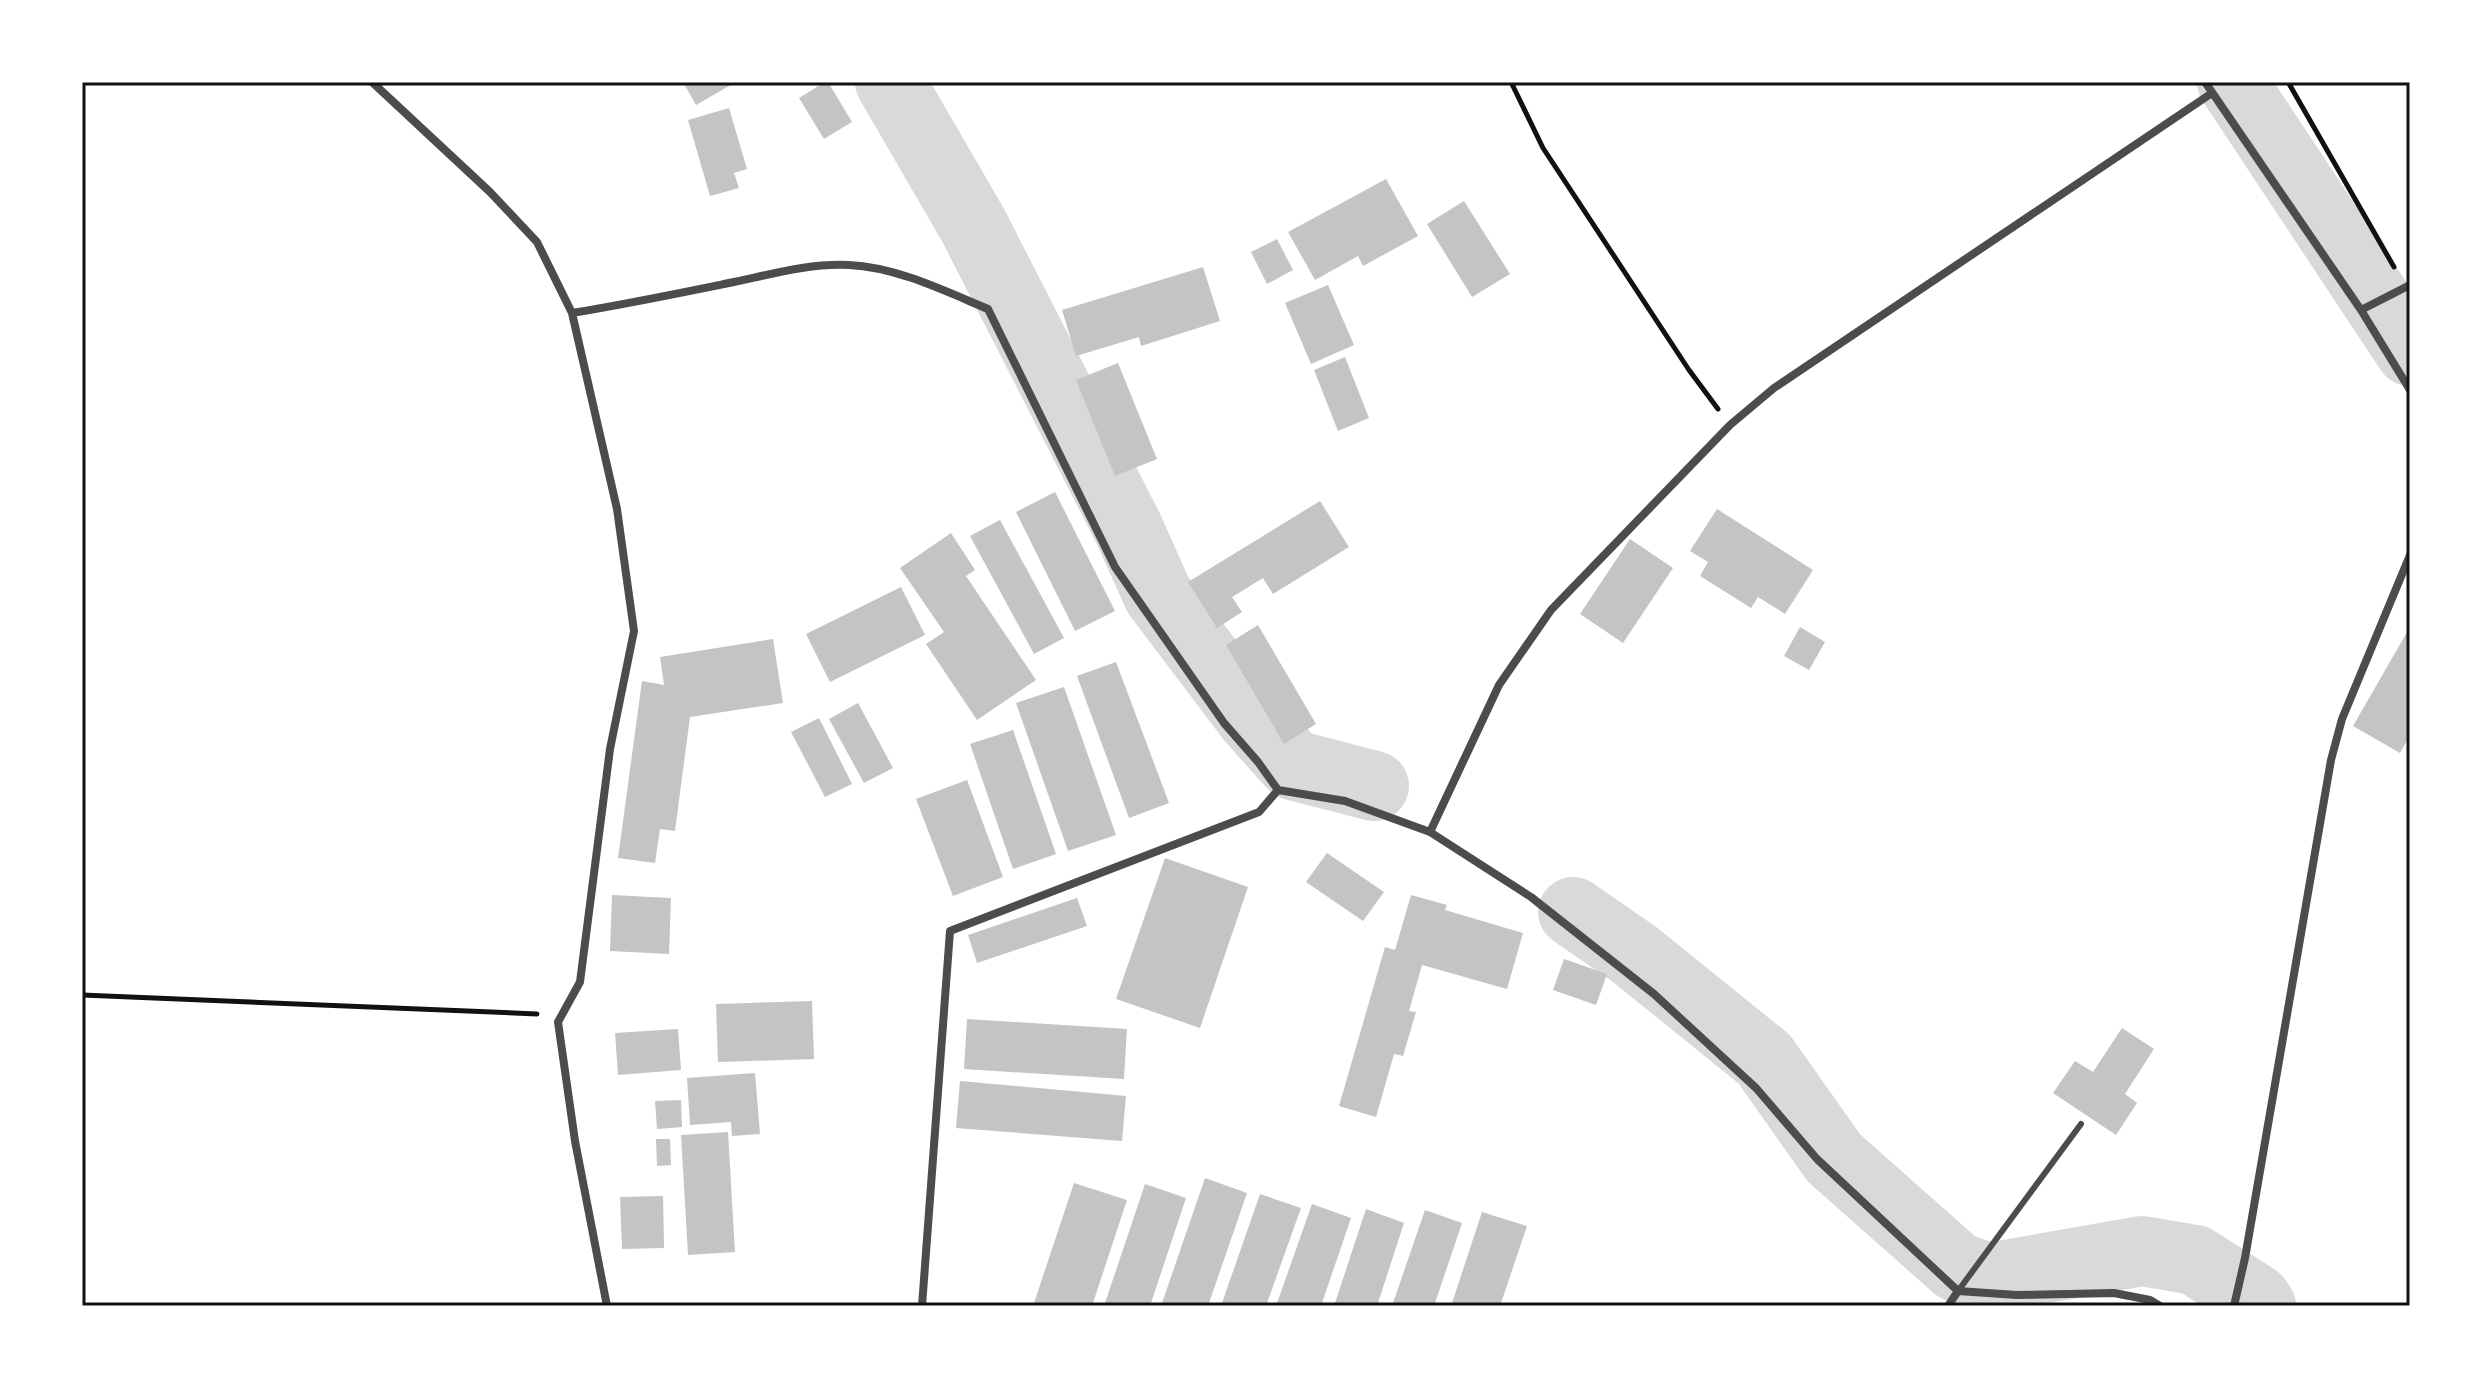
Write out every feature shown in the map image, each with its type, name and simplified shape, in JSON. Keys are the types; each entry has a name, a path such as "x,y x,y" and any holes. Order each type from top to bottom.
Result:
{"street":[{"path":"372,82 490,192 537,242 572,313 617,509 634,631 610,749 580,982 558,1022 575,1141 607,1306"},
{"path":"2205,82 2361,310 2410,390"},
{"path":"1430,832 1499,685 1551,610 1730,425 1774,388 2212,93"},
{"path":"572,313 804,267 851,265 933,286 988,309 1115,567 1224,723 1278,790 1345,801 1430,832 1531,897 1654,994 1756,1088 1817,1159 1958,1291 2017,1295 2114,1293 2150,1300 2160,1306"},
{"path":"2361,310 2407,285"},
{"path":"2234,1306 2245,1258 2331,760 2342,719 2410,555"},
{"path":"922,1306 950,931 1259,812 1278,790"},
{"path":"1948,1306 1958,1291"}],"lane":[{"path":"1958,1291 2081,1124"}],"path":[{"path":"1511,82 1552,161 1689,370 1730,425"},
{"path":"2288,82 2407,285"},
{"path":"82,995 539,1014 558,1022"}],"building":[{"path":"683,82 736,82 696,105"},
{"path":"828,82 852,122 824,139 799,98"},
{"path":"729,108 747,169 734,173 739,188 710,196 688,120"},
{"path":"1386,179 1418,236 1363,266 1358,256 1315,280 1288,232"},
{"path":"1464,201 1510,274 1472,297 1427,224"},
{"path":"1277,239 1293,270 1267,284 1251,252"},
{"path":"1203,267 1220,321 1141,346 1139,337 1076,356 1062,310"},
{"path":"1328,285 1354,345 1311,364 1285,303"},
{"path":"1345,357 1369,418 1338,431 1314,370"},
{"path":"1118,363 1157,459 1115,476 1076,380"},
{"path":"1055,492 1115,611 1075,631 1016,512"},
{"path":"1320,501 1349,547 1273,594 1263,578 1232,597 1242,612 1217,628 1188,582"},
{"path":"1717,509 1813,570 1785,614 1758,597 1751,608 1700,576 1708,562 1690,551"},
{"path":"1000,520 1064,638 1034,654 970,536"},
{"path":"951,533 975,570 966,576 1036,680 977,720 926,644 944,632 900,568"},
{"path":"1630,539 1673,568 1623,643 1580,614"},
{"path":"901,587 925,635 830,682 806,634"},
{"path":"1258,625 1316,724 1284,744 1226,645"},
{"path":"1800,627 1825,642 1809,670 1784,656"},
{"path":"2410,627 2410,735 2400,753 2353,726"},
{"path":"773,639 783,703 690,717 675,831 660,829 655,863 618,858 642,681 664,685 660,657"},
{"path":"1116,662 1169,803 1129,818 1077,676"},
{"path":"1064,687 1116,835 1068,851 1016,703"},
{"path":"858,703 893,768 864,783 829,719"},
{"path":"819,718 852,784 825,797 791,732"},
{"path":"1013,730 1056,854 1013,869 970,744"},
{"path":"967,780 1003,877 953,896 916,799"},
{"path":"1327,853 1384,892 1363,921 1306,882"},
{"path":"1165,858 1248,887 1200,1028 1116,999"},
{"path":"612,895 671,898 669,954 610,951"},
{"path":"1411,895 1447,905 1445,910 1523,933 1507,989 1422,965 1409,1011 1416,1012 1403,1056 1394,1054 1376,1117 1339,1106 1385,947 1395,950"},
{"path":"1077,898 1087,926 977,963 968,935"},
{"path":"1564,959 1607,974 1596,1005 1553,990"},
{"path":"812,1001 814,1059 718,1062 716,1004"},
{"path":"967,1019 1127,1029 1124,1079 964,1069"},
{"path":"2122,1028 2154,1049 2125,1094 2137,1103 2116,1135 2053,1093 2075,1061 2093,1072"},
{"path":"678,1029 681,1070 618,1075 615,1033"},
{"path":"755,1073 760,1134 732,1136 731,1122 690,1125 687,1078"},
{"path":"960,1081 1126,1096 1122,1141 956,1128"},
{"path":"681,1100 682,1127 657,1129 655,1101"},
{"path":"728,1132 735,1252 688,1255 681,1135"},
{"path":"656,1139 670,1139 671,1165 657,1166"},
{"path":"1205,1178 1247,1193 1208,1306 1161,1306"},
{"path":"1074,1183 1127,1200 1092,1306 1033,1306"},
{"path":"1145,1184 1186,1198 1150,1306 1104,1306"},
{"path":"1260,1194 1301,1208 1266,1306 1221,1306"},
{"path":"663,1196 664,1248 622,1249 620,1197"},
{"path":"1312,1204 1351,1218 1321,1306 1276,1306"},
{"path":"1366,1209 1404,1223 1377,1306 1334,1306"},
{"path":"1425,1210 1462,1223 1434,1306 1392,1306"},
{"path":"1482,1212 1527,1226 1500,1306 1451,1306"}],"waterway":[{"path":"890,82 973,225 1128,528 1158,595 1251,718 1293,765 1374,786"},
{"path":"2232,82 2410,351"},
{"path":"1573,912 1634,954 1764,1059 1834,1158 1957,1267 1989,1278 2142,1251 2195,1260 2256,1299 2261,1306"}]}
